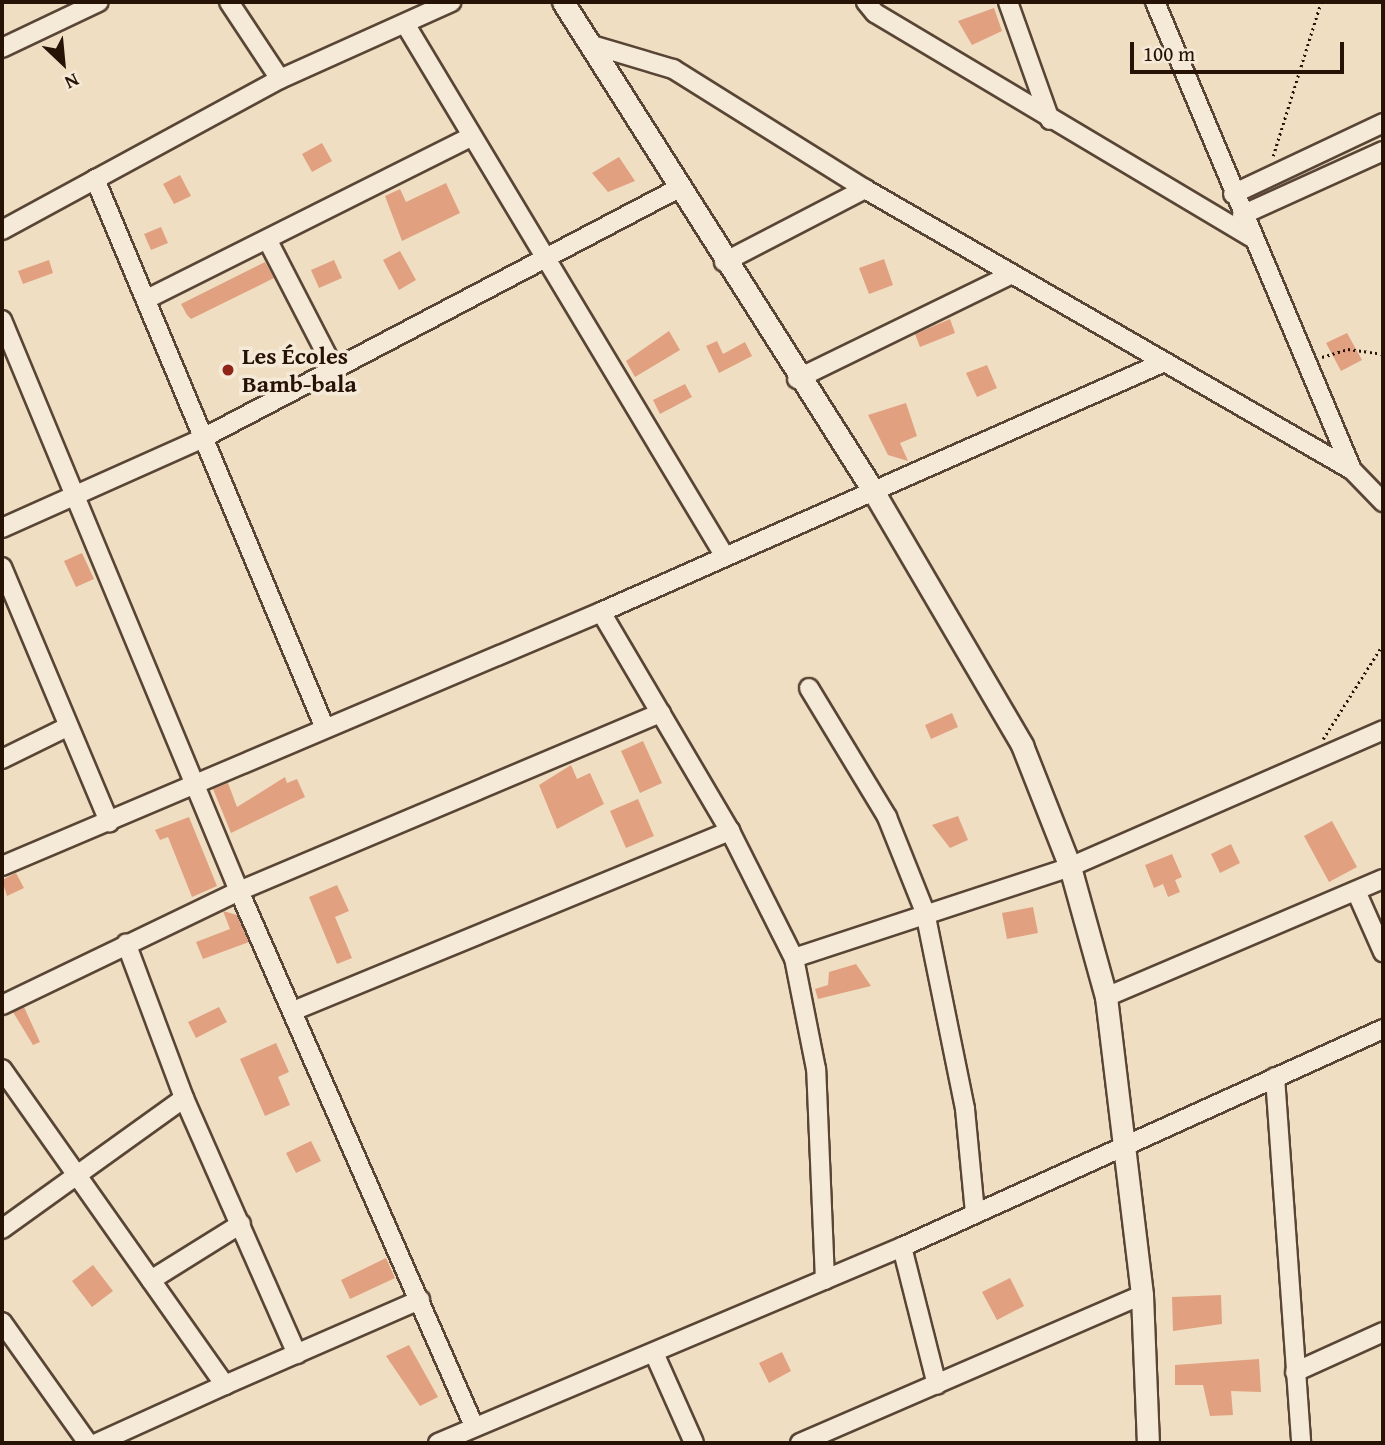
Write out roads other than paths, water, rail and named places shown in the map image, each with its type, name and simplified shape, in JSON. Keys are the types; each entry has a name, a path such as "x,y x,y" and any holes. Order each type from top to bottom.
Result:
{"street":[{"path":"2,48 99,2"},
{"path":"229,2 280,79"},
{"path":"2,230 280,79 407,27 451,2"},
{"path":"563,2 797,379 872,489 1022,745 1070,867 1107,997 1142,1295 1144,1441"},
{"path":"866,2 1050,120 1251,237"},
{"path":"1008,2 1050,120"},
{"path":"1155,2 1303,365 1352,470"},
{"path":"407,27 470,137 550,261 724,555"},
{"path":"589,44 673,69 865,189 1162,363 1352,470 1383,502"},
{"path":"1233,194 1383,123"},
{"path":"147,299 268,241 470,137"},
{"path":"1242,215 1383,151"},
{"path":"95,179 324,726"},
{"path":"2,528 203,438 333,367 550,261 677,188"},
{"path":"724,262 865,189"},
{"path":"268,241 333,367"},
{"path":"797,379 1012,274"},
{"path":"2,320 239,891 474,1426"},
{"path":"2,866 109,822 324,726 601,612 872,489 1162,363"},
{"path":"2,567 109,822"},
{"path":"601,612 730,831 794,958 816,1069 825,1280"},
{"path":"809,688 887,817 925,912 965,1109 975,1213"},
{"path":"2,1005 126,943 239,891 661,713"},
{"path":"2,758 67,727"},
{"path":"794,958 925,912 1070,867 1383,730"},
{"path":"293,1011 730,831"},
{"path":"1107,997 1383,879"},
{"path":"1356,891 1383,952"},
{"path":"126,943 184,1098 296,1354"},
{"path":"438,1443 902,1247 1383,1029"},
{"path":"2,1069 75,1178 225,1385"},
{"path":"1275,1077 1301,1443"},
{"path":"2,1229 184,1098"},
{"path":"150,1280 241,1224"},
{"path":"902,1247 937,1385"},
{"path":"800,1443 1142,1295"},
{"path":"97,1443 420,1300"},
{"path":"2,1322 88,1443"},
{"path":"1295,1372 1383,1332"},
{"path":"653,1353 694,1443"}],"place":[{"name":"Les Écoles Bamb-bala","path":"228,370"}]}
